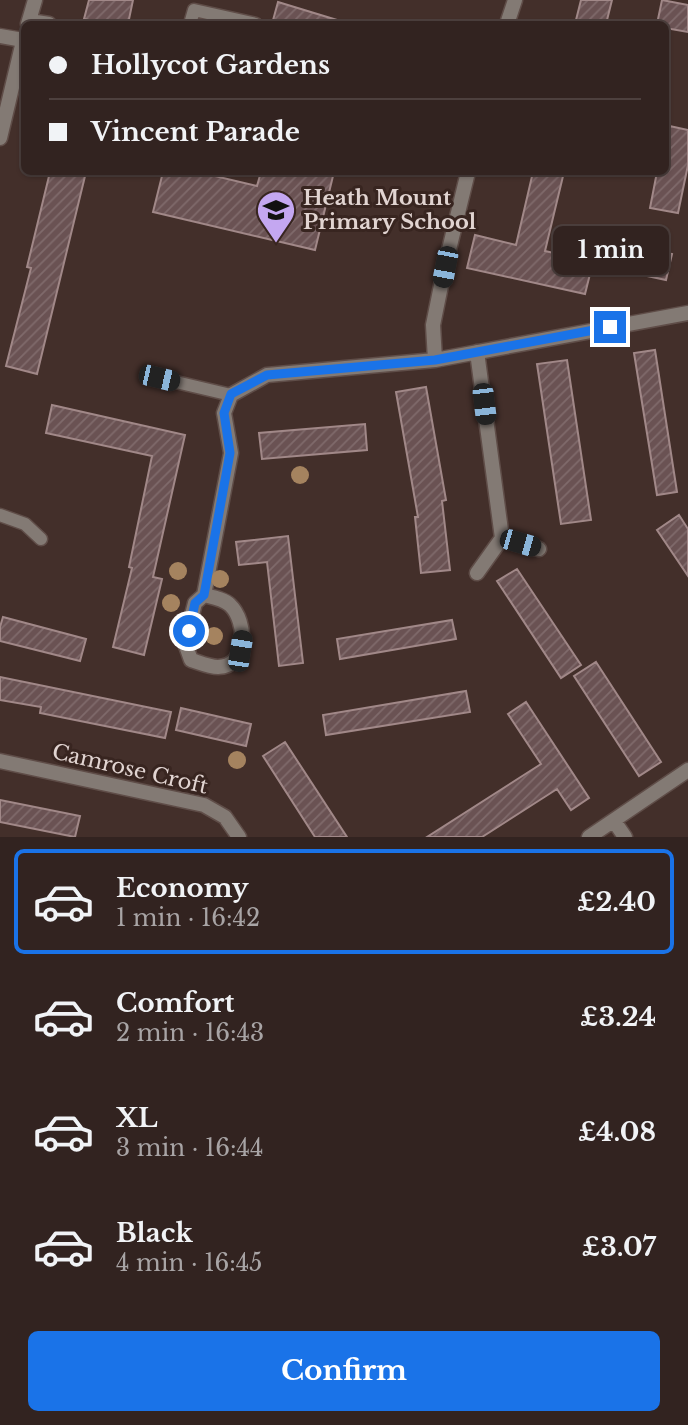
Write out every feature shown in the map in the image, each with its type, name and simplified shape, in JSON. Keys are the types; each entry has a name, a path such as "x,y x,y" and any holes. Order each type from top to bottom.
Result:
{"street":[{"path":"30,21 35,0"},
{"path":"508,21 515,0"},
{"path":"0,36 21,38"},
{"path":"0,138 21,50"},
{"path":"435,360 433,325 467,175"},
{"path":"204,595 229,604 241,621 243,636 240,651 230,663 218,667 191,660 186,646 195,603 204,595 230,453 224,413 231,394 267,375 435,360 688,313"},
{"path":"477,352 502,538 477,573"},
{"path":"502,538 538,549"},
{"name":"Camrose Croft","path":"0,761 204,805 225,817 239,837"},
{"path":"589,837 688,770"},
{"path":"614,821 625,837"}],"lane":[{"path":"191,21 194,10 243,21"},
{"path":"159,378 231,394"},
{"path":"0,515 25,524 41,539"}],"building":[{"path":"89,0 133,0 129,21 84,19"},
{"path":"581,0 612,0 607,21 576,21"},
{"path":"662,0 688,5 688,32 669,29 669,21 658,21"},
{"path":"278,2 337,20 337,21 273,21"},
{"path":"669,126 688,130 688,165 678,213 650,208 656,175 669,175"},
{"path":"49,175 85,175 37,374 6,366 31,268 27,267"},
{"path":"162,175 211,175 257,186 260,175 333,176 315,250 153,212"},
{"path":"532,175 563,175 545,251 593,262 585,294 467,268 475,235 516,245"},
{"path":"606,240 672,254 666,280 600,266"},
{"path":"655,350 677,492 657,495 634,353"},
{"path":"567,360 591,520 561,524 537,364"},
{"path":"426,387 446,500 442,501 450,570 421,573 415,517 418,517 396,392"},
{"path":"52,405 185,435 153,577 162,579 144,655 113,647 132,568 129,567 152,456 46,433"},
{"path":"365,424 367,450 262,459 259,433"},
{"path":"679,515 688,529 688,576 657,530"},
{"path":"288,536 303,663 279,666 267,562 239,565 236,542"},
{"path":"517,569 581,665 561,678 497,581"},
{"path":"3,617 86,639 80,661 0,641"},
{"path":"452,620 456,639 340,659 337,639"},
{"path":"596,662 661,762 639,776 574,676"},
{"path":"0,677 171,712 165,738 40,713 41,707 0,700"},
{"path":"466,691 470,712 326,735 323,715"},
{"path":"526,702 589,798 571,810 557,789 482,837 427,837 541,764 508,714"},
{"path":"181,708 251,724 246,746 176,730"},
{"path":"285,742 347,837 315,837 263,756"},
{"path":"0,800 80,816 75,837 0,822"}],"place":[{"name":"Heath Mount Primary School","path":"276,244"}],"route":[{"path":"189,631 195,603 204,595 230,453 224,413 231,394 267,375 435,360 610,327"}]}
